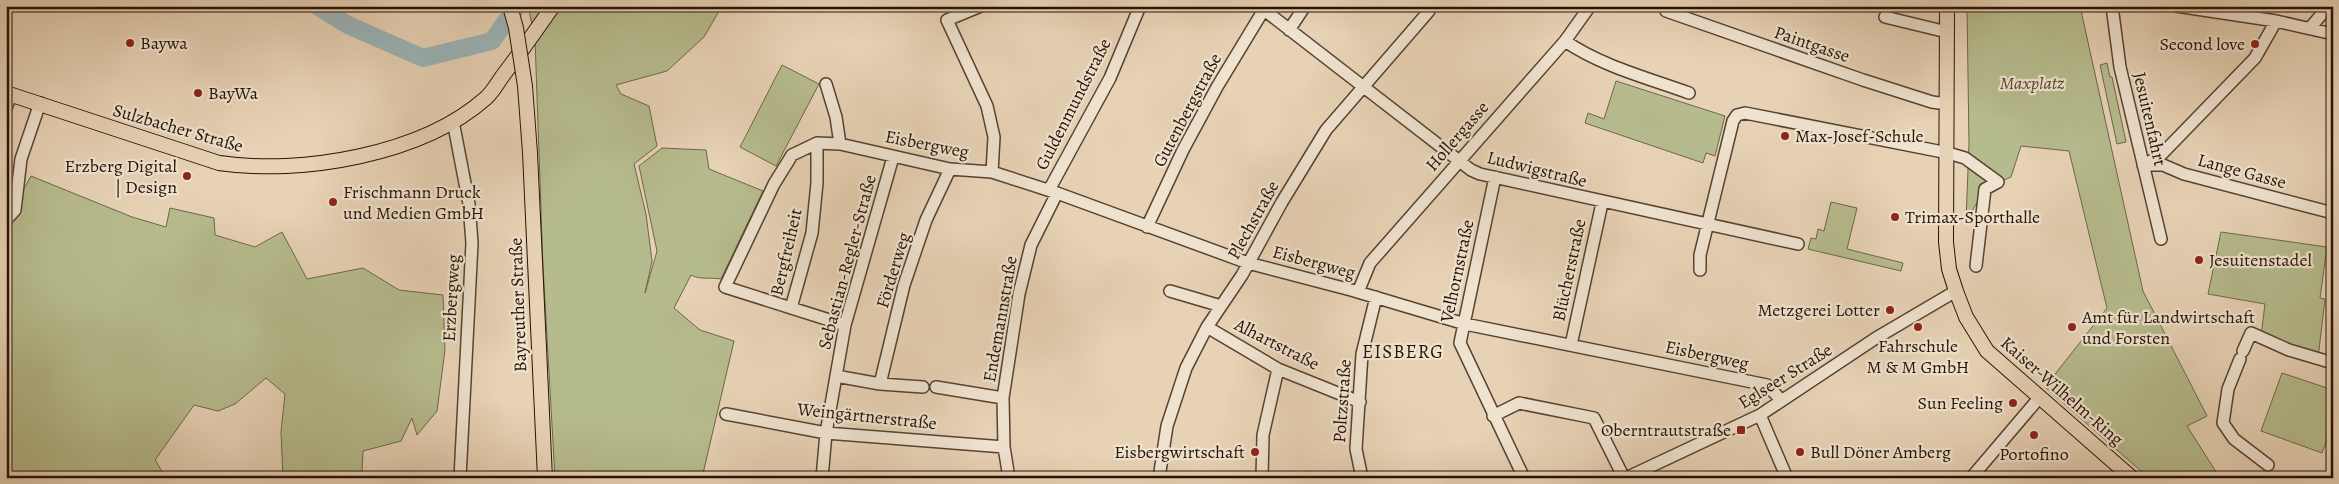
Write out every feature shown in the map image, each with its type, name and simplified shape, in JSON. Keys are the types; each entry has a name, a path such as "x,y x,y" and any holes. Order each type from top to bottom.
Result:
{"main road":[{"name":"Bayreuther Straße","path":"510,6 516,28 525,86 545,478"},
{"name":"Sulzbacher Straße","path":"9,94 219,163 247,167 303,166 353,157 408,142 453,121 486,98 553,6"},
{"name":"Kaiser-Wilhelm-Ring","path":"1947,6 1948,153 1946,242 1956,292 1966,317 1987,351 2132,478"}],"street":[{"path":"981,6 947,20 987,106 994,137 992,172"},
{"name":"Guldenmundstraße","path":"1053,192 1110,78 1140,6"},
{"path":"1289,30 1305,6"},
{"name":"Plechstraße","path":"1159,478 1167,426 1186,368 1207,327 1248,263 1326,130 1365,87 1430,6"},
{"name":"Hollergasse","path":"1358,292 1370,263 1565,41 1590,6"},
{"name":"Jesuitenfahrt","path":"2112,6 2120,67 2161,239"},
{"path":"2176,6 2276,21 2333,34"},
{"path":"2310,28 2321,15 2323,6"},
{"name":"Ludwigstraße","path":"1261,9 1471,170 1495,178 1798,244"},
{"name":"Gutenbergstraße","path":"1147,227 1183,150 1261,9"},
{"name":"Paintgasse","path":"1666,11 1863,80 1932,102 1947,104"},
{"path":"1885,17 1932,30 1947,32"},
{"path":"2143,165 2159,157 2255,58 2276,21"},
{"path":"1565,41 1579,50 1606,62 1689,93"},
{"path":"826,84 836,117 840,144"},
{"path":"6,108 9,94"},
{"path":"6,220 15,210 21,159 40,103"},
{"path":"1700,270 1700,255 1733,121 1737,115 1744,113 1948,153 1965,158 1998,182 1985,189 1976,266"},
{"name":"Erzbergweg","path":"453,121 469,204 472,244 460,478"},
{"name":"Eisbergweg","path":"790,308 725,287 774,184 792,155 816,144 840,144 950,169 992,172 1053,192 1248,263 1376,297 1465,324 1766,385 1781,400"},
{"name":"Bergfreiheit","path":"790,308 812,233 817,183 816,144"},
{"name":"Sebastian-Regler-Straße","path":"822,478 826,433 845,325 893,157"},
{"name":"Lange Gasse","path":"2143,165 2163,165 2184,174 2333,213"},
{"name":"Förderweg","path":"880,384 904,285 926,220 950,169"},
{"name":"Velhornstraße","path":"1495,178 1460,343 1524,478"},
{"name":"Endemannstraße","path":"1009,478 1004,447 1003,398 1019,294 1031,245 1053,192"},
{"name":"Blücherstraße","path":"1571,345 1602,202"},
{"path":"1170,291 1221,306"},
{"name":"Eglseer Straße","path":"1625,478 1760,415 1876,338 1956,292"},
{"name":"Poltzstraße","path":"1362,478 1356,449 1362,354 1376,297"},
{"path":"790,308 845,325"},
{"name":"Alhartstraße","path":"1207,327 1278,369 1360,402"},
{"path":"2268,466 2234,439 2223,423 2228,389 2251,333 2289,350 2333,364"},
{"path":"1262,478 1263,435 1278,369"},
{"name":"Sebastian-Regler-Straße","path":"836,376 880,384 923,387"},
{"name":"Endemannstraße","path":"936,387 1003,398"},
{"path":"1971,478 2039,398"},
{"path":"1493,416 1519,403 1594,418 1625,478"},
{"name":"Weingärtnerstraße","path":"726,414 826,433 1004,447"},
{"path":"1760,415 1787,478"}],"green space":[{"path":"528,6 722,6 704,37 667,71 616,85 621,94 649,106 657,146 634,164 646,214 652,261 645,293 657,251 639,166 662,148 706,150 709,169 763,191 721,279 694,277 691,275 674,308 700,330 734,341 702,478 555,478 543,266 535,39"},
{"name":"Maxplatz","path":"1967,6 2080,6 2143,291 2207,416 2187,426 2220,478 2149,478 2045,387 2107,308 2069,151 2021,146 2011,177 1985,189 1966,221 1969,144"},
{"path":"2107,63 2110,77 2112,77 2126,142 2117,144 2100,65"},
{"path":"782,65 819,84 776,166 740,147"},
{"path":"1616,81 1725,116 1715,156 1706,153 1703,163 1585,123 1588,113 1604,119"},
{"path":"31,176 132,217 166,227 170,208 214,218 215,235 255,247 282,232 307,279 363,268 399,290 443,295 445,350 437,411 417,435 412,418 401,441 363,451 362,472 383,478 283,478 281,432 285,394 266,378 235,404 218,411 194,405 155,460 166,478 147,478 146,476 145,478 6,478 6,221"},
{"path":"1831,202 1857,208 1847,249 1903,263 1901,271 1808,249 1811,238 1816,239 1818,229 1824,231"},
{"path":"2221,232 2327,247 2320,298 2325,299 2318,358 2261,336 2265,304 2208,294"},
{"path":"2282,373 2333,390 2333,424 2322,453 2261,431"}],"waterway":[{"path":"317,6 348,25 423,58 492,41 517,6"}],"place":[{"name":"Baywa","path":"130,43"},
{"name":"Second love","path":"2255,44"},
{"name":"BayWa","path":"198,93"},
{"name":"Max-Josef-Schule","path":"1785,136"},
{"name":"Erzberg Digital | Design","path":"187,176"},
{"name":"Frischmann Druck und Medien GmbH","path":"333,202"},
{"name":"Trimax-Sporthalle","path":"1895,217"},
{"name":"Jesuitenstadel","path":"2199,260"},
{"name":"Metzgerei Lotter","path":"1890,310"},
{"name":"Fahrschule M & M GmbH","path":"1918,327"},
{"name":"Amt für Landwirtschaft und Forsten","path":"2072,327"},
{"name":"Sun Feeling","path":"2013,403"},
{"name":"Oberntrautstraße","path":"1741,430"},
{"name":"Portofino","path":"2034,435"},
{"name":"Eisbergwirtschaft","path":"1255,452"},
{"name":"Bull Döner Amberg","path":"1800,452"}],"district":[{"name":"EISBERG","path":"1403,352"}]}
